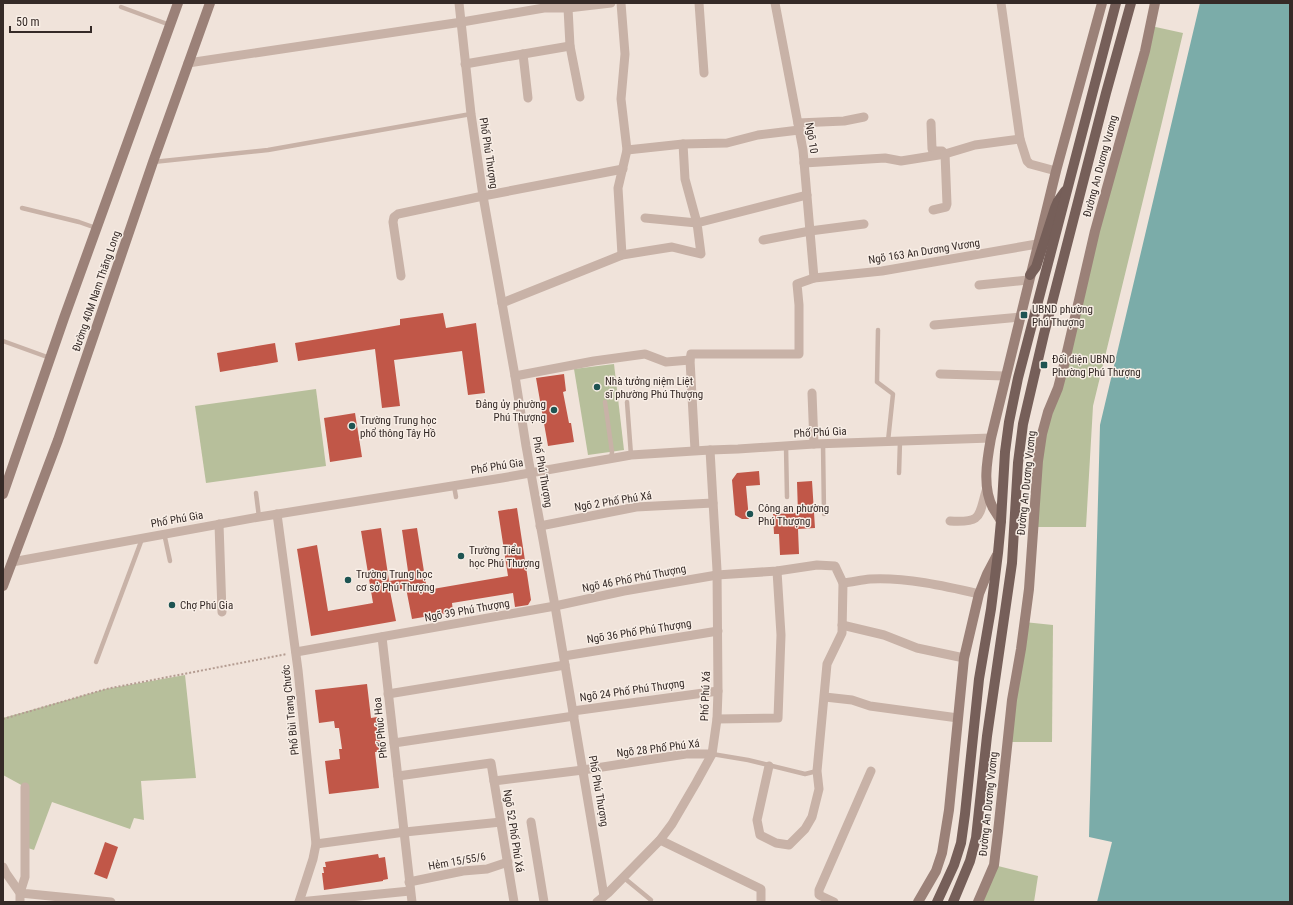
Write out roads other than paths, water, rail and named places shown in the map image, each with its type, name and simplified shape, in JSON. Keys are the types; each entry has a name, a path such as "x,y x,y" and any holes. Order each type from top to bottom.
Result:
{"main road":[{"name":"Đường An Dương Vương","path":"937,902 954,865 961,843 979,679 991,609 998,553 1005,452 1009,422 1018,378 1116,3"},
{"name":"Đường An Dương Vương","path":"953,902 970,861 976,838 988,728 1012,563 1018,463 1023,424 1042,342 1106,93 1131,3"},
{"path":"1093,90 1106,93"},
{"path":"1029,278 1036,267 1055,208 1068,186"}],"street":[{"name":"Đường 40M Nam Thăng Long","path":"3,494 6,475 50,358 178,3"},
{"name":"Đường 40M Nam Thăng Long","path":"3,586 58,440 153,162 210,3"},
{"name":"Phố Phú Thượng","path":"459,3 471,114 483,196 516,376 540,526 583,770 601,899"},
{"path":"188,63 462,22 544,6 568,8 611,3"},
{"path":"621,3 625,54 622,99 627,150 618,188 622,255"},
{"path":"699,3 704,73"},
{"name":"Ngõ 10","path":"775,3 799,126 804,163 814,278"},
{"path":"1001,3 1020,139 1027,161 1030,164 1056,172"},
{"name":"Đường An Dương Vương","path":"1001,522 992,507 987,488 986,467 991,438 1037,244 1102,3"},
{"name":"Đường An Dương Vương","path":"978,902 994,865 1012,700 1021,649 1028,589 1038,461 1042,434 1048,412 1058,388 1095,231 1145,51 1156,3"},
{"path":"568,8 570,46 580,97"},
{"path":"465,64 570,46"},
{"path":"523,54 528,98"},
{"path":"627,150 683,144 727,143 799,126 844,121 864,117"},
{"path":"931,123 932,149 942,151 944,154"},
{"path":"804,163 885,158 902,161 944,154 975,145 1020,139"},
{"path":"502,303 622,255 672,247 701,254 697,223 686,179 683,144"},
{"path":"933,210 946,207 947,204 944,154"},
{"path":"401,276 393,222 394,217 398,214 623,169"},
{"path":"645,218 697,223 807,195"},
{"path":"763,240 810,231 864,224"},
{"name":"Ngõ 163 An Dương Vương","path":"690,360 691,354 800,354 797,284 814,278 882,271 1037,244"},
{"path":"979,285 1029,278"},
{"path":"934,325 1020,318"},
{"path":"516,376 594,361 645,354 666,362 690,360 695,450"},
{"path":"940,374 1005,376"},
{"path":"812,393 818,444"},
{"name":"Phố Phú Gia","path":"12,562 142,537 454,486 631,455 695,450 738,450 818,444 991,438"},
{"name":"Phố Phú Xá","path":"601,899 660,840 672,824 712,754 717,719 718,631 717,575 710,450"},
{"path":"950,521 966,521 976,518 980,514 987,488"},
{"name":"Ngõ 2 Phố Phú Xá","path":"540,526 636,507 713,503"},
{"name":"Phố Bùi Trang Chước","path":"277,514 296,652 316,844 313,859 299,902"},
{"path":"219,524 222,612"},
{"name":"Đường An Dương Vương","path":"918,902 936,871 942,853 948,816 964,658 979,594 998,553"},
{"name":"Ngõ 46 Phố Phú Thượng","path":"555,606 624,591 717,575 777,571 817,565 835,566 842,583"},
{"path":"717,719 778,718 781,635 777,571"},
{"path":"769,766 757,820 760,836 776,843 789,845 805,829 812,817 818,788 817,771 827,664 842,633 842,583 871,579 908,580 979,594"},
{"name":"Ngõ 39 Phú Thượng","path":"382,637 555,606"},
{"path":"842,625 884,635 917,648 964,658"},
{"name":"Ngõ 36 Phố Phú Thượng","path":"388,694 718,631"},
{"path":"296,652 382,637"},
{"name":"Phố Phúc Hoa","path":"382,637 412,902"},
{"name":"Ngõ 24 Phố Phú Thượng","path":"394,743 718,691"},
{"path":"825,697 852,700 870,706 958,718"},
{"name":"Ngõ 28 Phố Phú Xá","path":"494,781 583,770 686,754 712,754"},
{"name":"Ngõ 52 Phố Phú Xá","path":"398,776 491,763 514,902"},
{"path":"834,902 819,895 819,890 871,771"},
{"path":"20,897 25,877 26,786"},
{"path":"316,844 405,832 501,822"},
{"path":"531,822 544,902"},
{"path":"660,840 761,889 761,902"},
{"name":"Hẻm 15/55/6","path":"299,902 359,899 463,872 487,869 508,862"},
{"path":"3,867 20,897"},
{"path":"20,897 111,902"}],"lane":[{"path":"121,8 170,26"},
{"path":"153,162 268,150 471,114"},
{"path":"22,208 79,222 96,228"},
{"path":"878,330 877,382 893,394 888,441"},
{"path":"3,341 50,358"},
{"path":"606,402 612,452 611,459"},
{"path":"626,402 631,455"},
{"path":"900,441 900,473"},
{"path":"818,444 824,514"},
{"path":"786,446 788,497"},
{"path":"454,486 456,497"},
{"path":"256,493 259,517"},
{"path":"164,534 170,561"},
{"path":"96,662 142,537"},
{"path":"712,754 748,760 805,774 817,771"},
{"path":"623,877 651,900"}],"water":[{"path":"1200,3 1290,3 1290,902 1097,902 1112,842 1089,837 1100,425"}],"place":[{"name":"UBND phường Phú Thượng","path":"1024,315"},
{"name":"Đối diện UBND Phường Phú Thượng","path":"1044,365"},
{"name":"Nhà tưởng niệm Liệt sĩ phường Phú Thượng","path":"597,387"},
{"name":"Đảng ủy phường Phú Thượng","path":"554,410"},
{"name":"Trường Trung học phổ thông Tây Hồ","path":"352,426"},
{"name":"Công an phường Phú Thượng","path":"750,514"},
{"name":"Trường Tiểu học Phú Thượng","path":"461,556"},
{"name":"Trường Trung học cơ sở Phú Thượng","path":"348,580"},
{"name":"Chợ Phú Gia","path":"172,605"}]}
